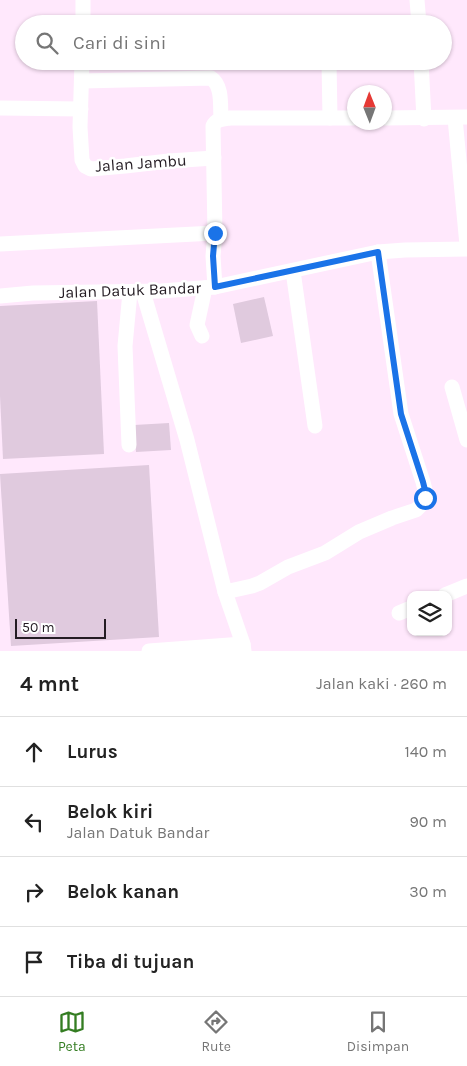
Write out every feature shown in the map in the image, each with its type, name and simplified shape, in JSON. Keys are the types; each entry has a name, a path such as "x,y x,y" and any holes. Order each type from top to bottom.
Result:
{"street":[{"path":"82,15 83,0"},
{"path":"417,0 418,15"},
{"name":"Jalan Jambu","path":"82,70 80,127 82,160 85,166 91,169 214,158"},
{"path":"329,70 330,118"},
{"path":"422,70 424,119"},
{"path":"82,81 211,78 218,85 221,119"},
{"path":"0,108 81,109"},
{"path":"202,336 197,325 210,288 215,233 213,126 215,122 230,118 347,118"},
{"path":"392,118 461,118 467,245"},
{"path":"0,244 215,233"},
{"name":"Jalan Datuk Bandar","path":"0,296 33,292 161,292 210,288 378,252 467,249"},
{"path":"225,592 260,583 288,567 325,553 359,532 416,510 423,503 425,490 401,414 378,252"},
{"path":"293,270 314,426"},
{"path":"136,292 187,440 225,592 244,648 149,651"},
{"path":"129,445 125,346 136,292"},
{"path":"452,387 467,440"},
{"path":"452,592 467,586"}],"building":[{"path":"264,297 273,336 241,343 233,304"},
{"path":"97,301 104,454 3,459 0,396 0,306"},
{"path":"169,423 171,450 136,452 134,425"},
{"path":"149,465 159,637 11,646 0,474"}],"route":[{"path":"215,233 213,256 215,287 378,252 401,414 423,482 425,498"}]}
